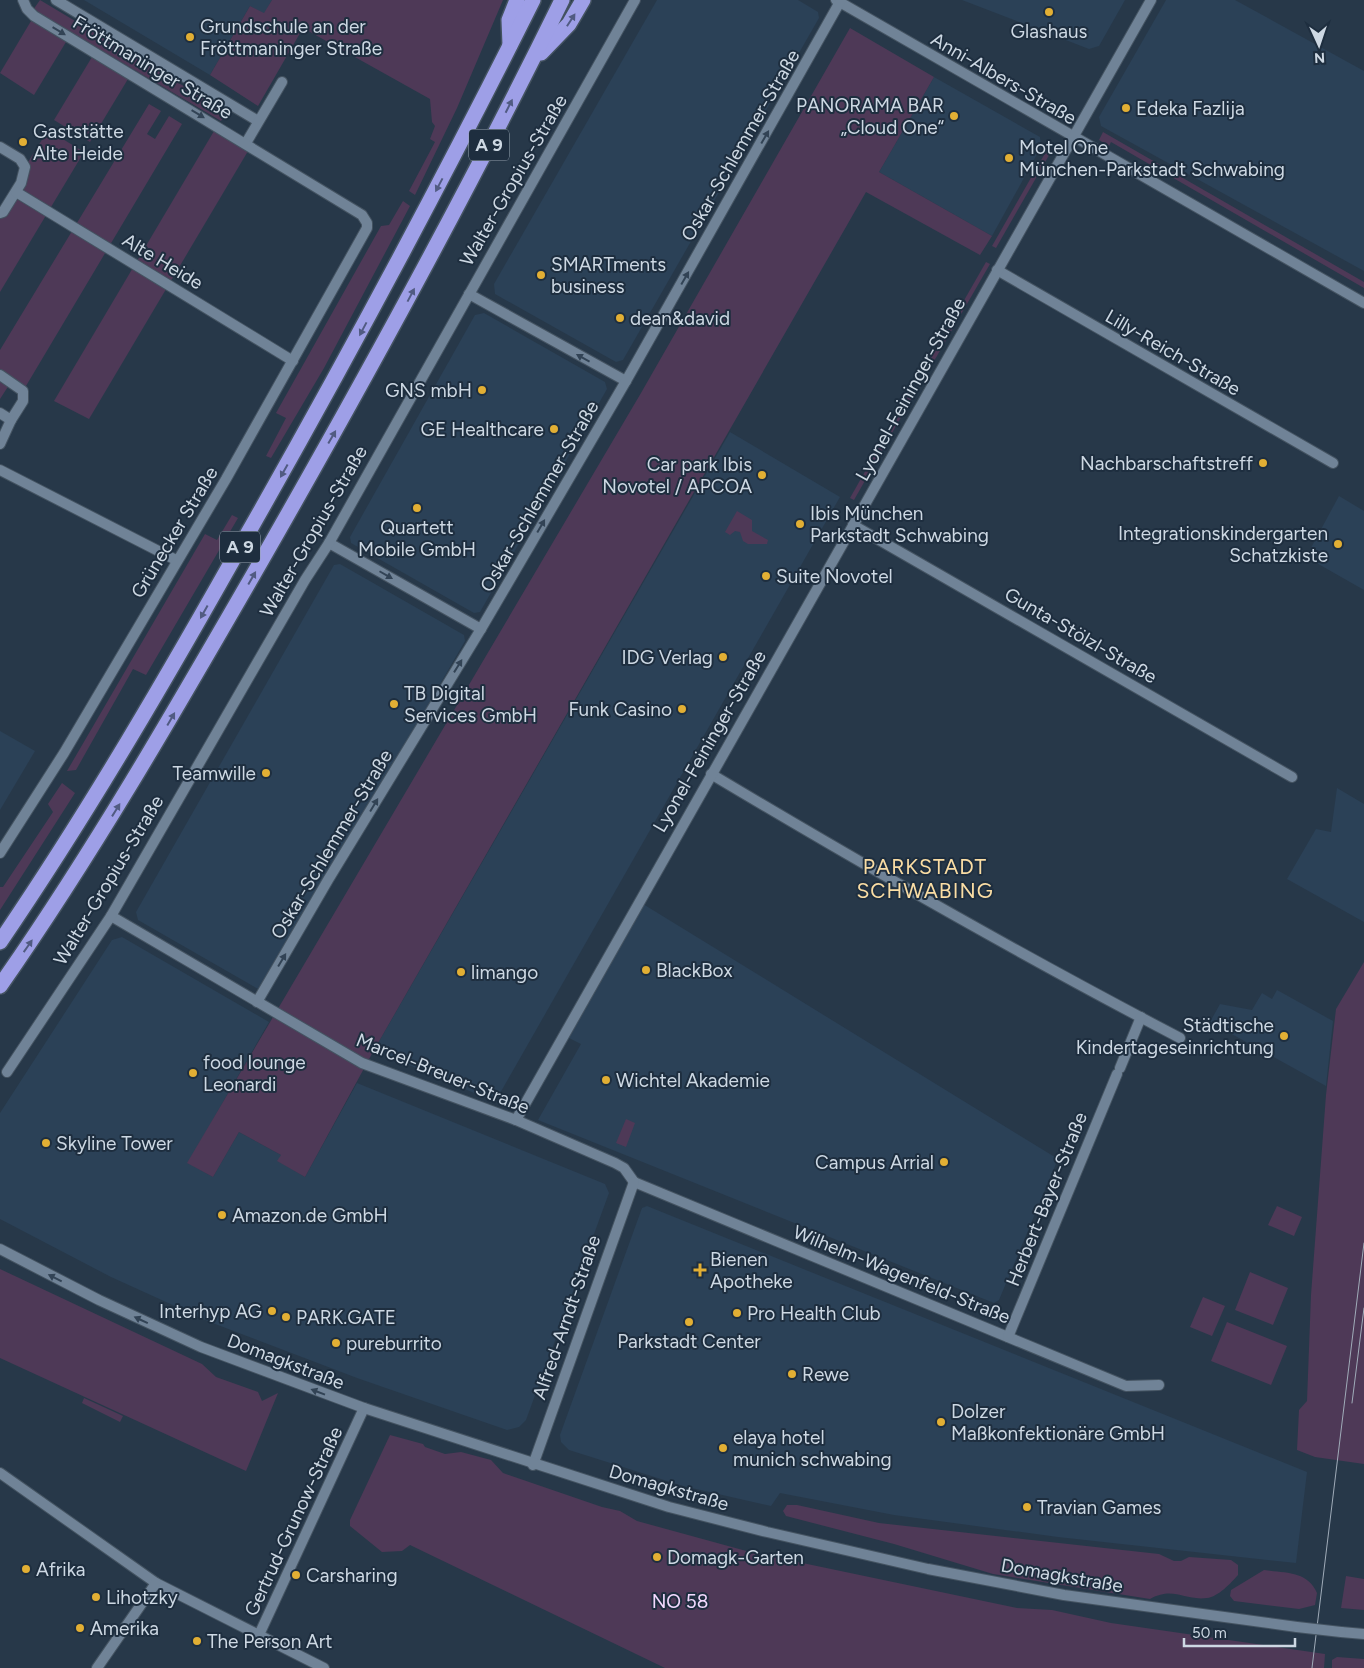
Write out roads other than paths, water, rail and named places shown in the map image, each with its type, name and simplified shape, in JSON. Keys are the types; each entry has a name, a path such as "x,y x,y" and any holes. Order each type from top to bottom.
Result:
{"highway":[{"path":"510,47 509,20 517,0"},
{"name":"A 9","path":"0,942 82,816 201,617 355,343 533,0"},
{"path":"531,63 562,0"},
{"name":"A 9","path":"0,986 42,925 161,736 360,388 447,228 531,63 569,24 583,0"}],"street":[{"name":"Fröttmaninger Straße","path":"23,0 27,9 34,16 362,215 367,223"},
{"name":"Fröttmaninger Straße","path":"56,0 258,121"},
{"name":"Walter-Gropius-Straße","path":"8,1072 111,916 304,580 329,543 635,0"},
{"name":"Lyonel-Feininger-Straße","path":"516,1120 1151,0"},
{"name":"Anni-Albers-Straße","path":"839,1 1364,304"},
{"name":"Oskar-Schlemmer-Straße","path":"257,1002 328,880 481,629 626,382 839,1"},
{"name":"Fröttmaninger Straße","path":"246,143 282,82"},
{"path":"0,147 20,159 25,167 16,192 3,212 0,213"},
{"name":"Alte Heide","path":"16,192 293,361"},
{"name":"Grünecker Straße","path":"0,853 64,753 176,560 226,479 367,228 367,223"},
{"name":"Lilly-Reich-Straße","path":"997,270 1333,463"},
{"path":"469,294 626,382"},
{"path":"0,376 23,391 23,401 11,420 0,444"},
{"path":"0,413 11,420"},
{"path":"0,470 176,560"},
{"name":"Gunta-Stölzl-Straße","path":"853,525 1292,777"},
{"path":"329,543 481,629"},
{"path":"711,774 860,862 1180,1038"},
{"name":"Marcel-Breuer-Straße","path":"111,916 362,1063 516,1120 624,1168 634,1182"},
{"name":"Herbert-Bayer-Straße","path":"1008,1337 1141,1017"},
{"name":"Wilhelm-Wagenfeld-Straße","path":"634,1182 1126,1386 1159,1385"},
{"name":"Alfred-Arndt-Straße","path":"533,1464 634,1182"},
{"name":"Domagkstraße","path":"0,1249 99,1300 179,1338 364,1408 669,1507 928,1569 1064,1595 1297,1627 1364,1634"},
{"name":"Gertrud-Grunow-Straße","path":"324,1668 258,1637 364,1408"},
{"path":"0,1473 156,1583 258,1637"},
{"path":"97,1668 156,1583"}],"tram line":[{"path":"1312,1668 1364,1243"},
{"path":"1352,1403 1364,1308"}],"place":[{"name":"Glashaus","path":"1049,12"},
{"name":"Grundschule an der Fröttmaninger Straße","path":"190,37"},
{"name":"Edeka Fazlija","path":"1126,108"},
{"name":"PANORAMA BAR „Cloud One“","path":"954,116"},
{"name":"Gaststätte Alte Heide","path":"23,142"},
{"name":"Motel One München-Parkstadt Schwabing","path":"1009,158"},
{"name":"SMARTments business","path":"541,275"},
{"name":"dean&david","path":"620,318"},
{"name":"GNS mbH","path":"482,390"},
{"name":"GE Healthcare","path":"554,429"},
{"name":"Nachbarschaftstreff","path":"1263,463"},
{"name":"Car park Ibis Novotel / APCOA","path":"762,475"},
{"name":"Quartett Mobile GmbH","path":"417,508"},
{"name":"Ibis München Parkstadt Schwabing","path":"800,524"},
{"name":"Integrationskindergarten Schatzkiste","path":"1338,544"},
{"name":"Suite Novotel","path":"766,576"},
{"name":"IDG Verlag","path":"723,657"},
{"name":"TB Digital Services GmbH","path":"394,704"},
{"name":"Funk Casino","path":"682,709"},
{"name":"Teamwille","path":"266,773"},
{"name":"BlackBox","path":"646,970"},
{"name":"limango","path":"461,972"},
{"name":"Städtische Kindertageseinrichtung","path":"1284,1036"},
{"name":"food lounge Leonardi","path":"193,1073"},
{"name":"Wichtel Akademie","path":"606,1080"},
{"name":"Skyline Tower","path":"46,1143"},
{"name":"Campus Arrial","path":"944,1162"},
{"name":"Amazon.de GmbH","path":"222,1215"},
{"name":"Bienen Apotheke","path":"700,1270"},
{"name":"Interhyp AG","path":"272,1311"},
{"name":"Pro Health Club","path":"737,1313"},
{"name":"PARK.GATE","path":"286,1317"},
{"name":"Parkstadt Center","path":"689,1322"},
{"name":"pureburrito","path":"336,1343"},
{"name":"Rewe","path":"792,1374"},
{"name":"Dolzer Maßkonfektionäre GmbH","path":"941,1422"},
{"name":"elaya hotel munich schwabing","path":"723,1448"},
{"name":"Travian Games","path":"1027,1507"},
{"name":"Domagk-Garten","path":"657,1557"},
{"name":"Afrika","path":"26,1569"},
{"name":"Carsharing","path":"296,1575"},
{"name":"Lihotzky","path":"96,1597"},
{"name":"Amerika","path":"80,1628"},
{"name":"The Person Art","path":"197,1641"}],"district":[{"name":"PARKSTADT SCHWABING","path":"925,879"}],"park label":[{"name":"NO 58","path":"680,1601"}]}
